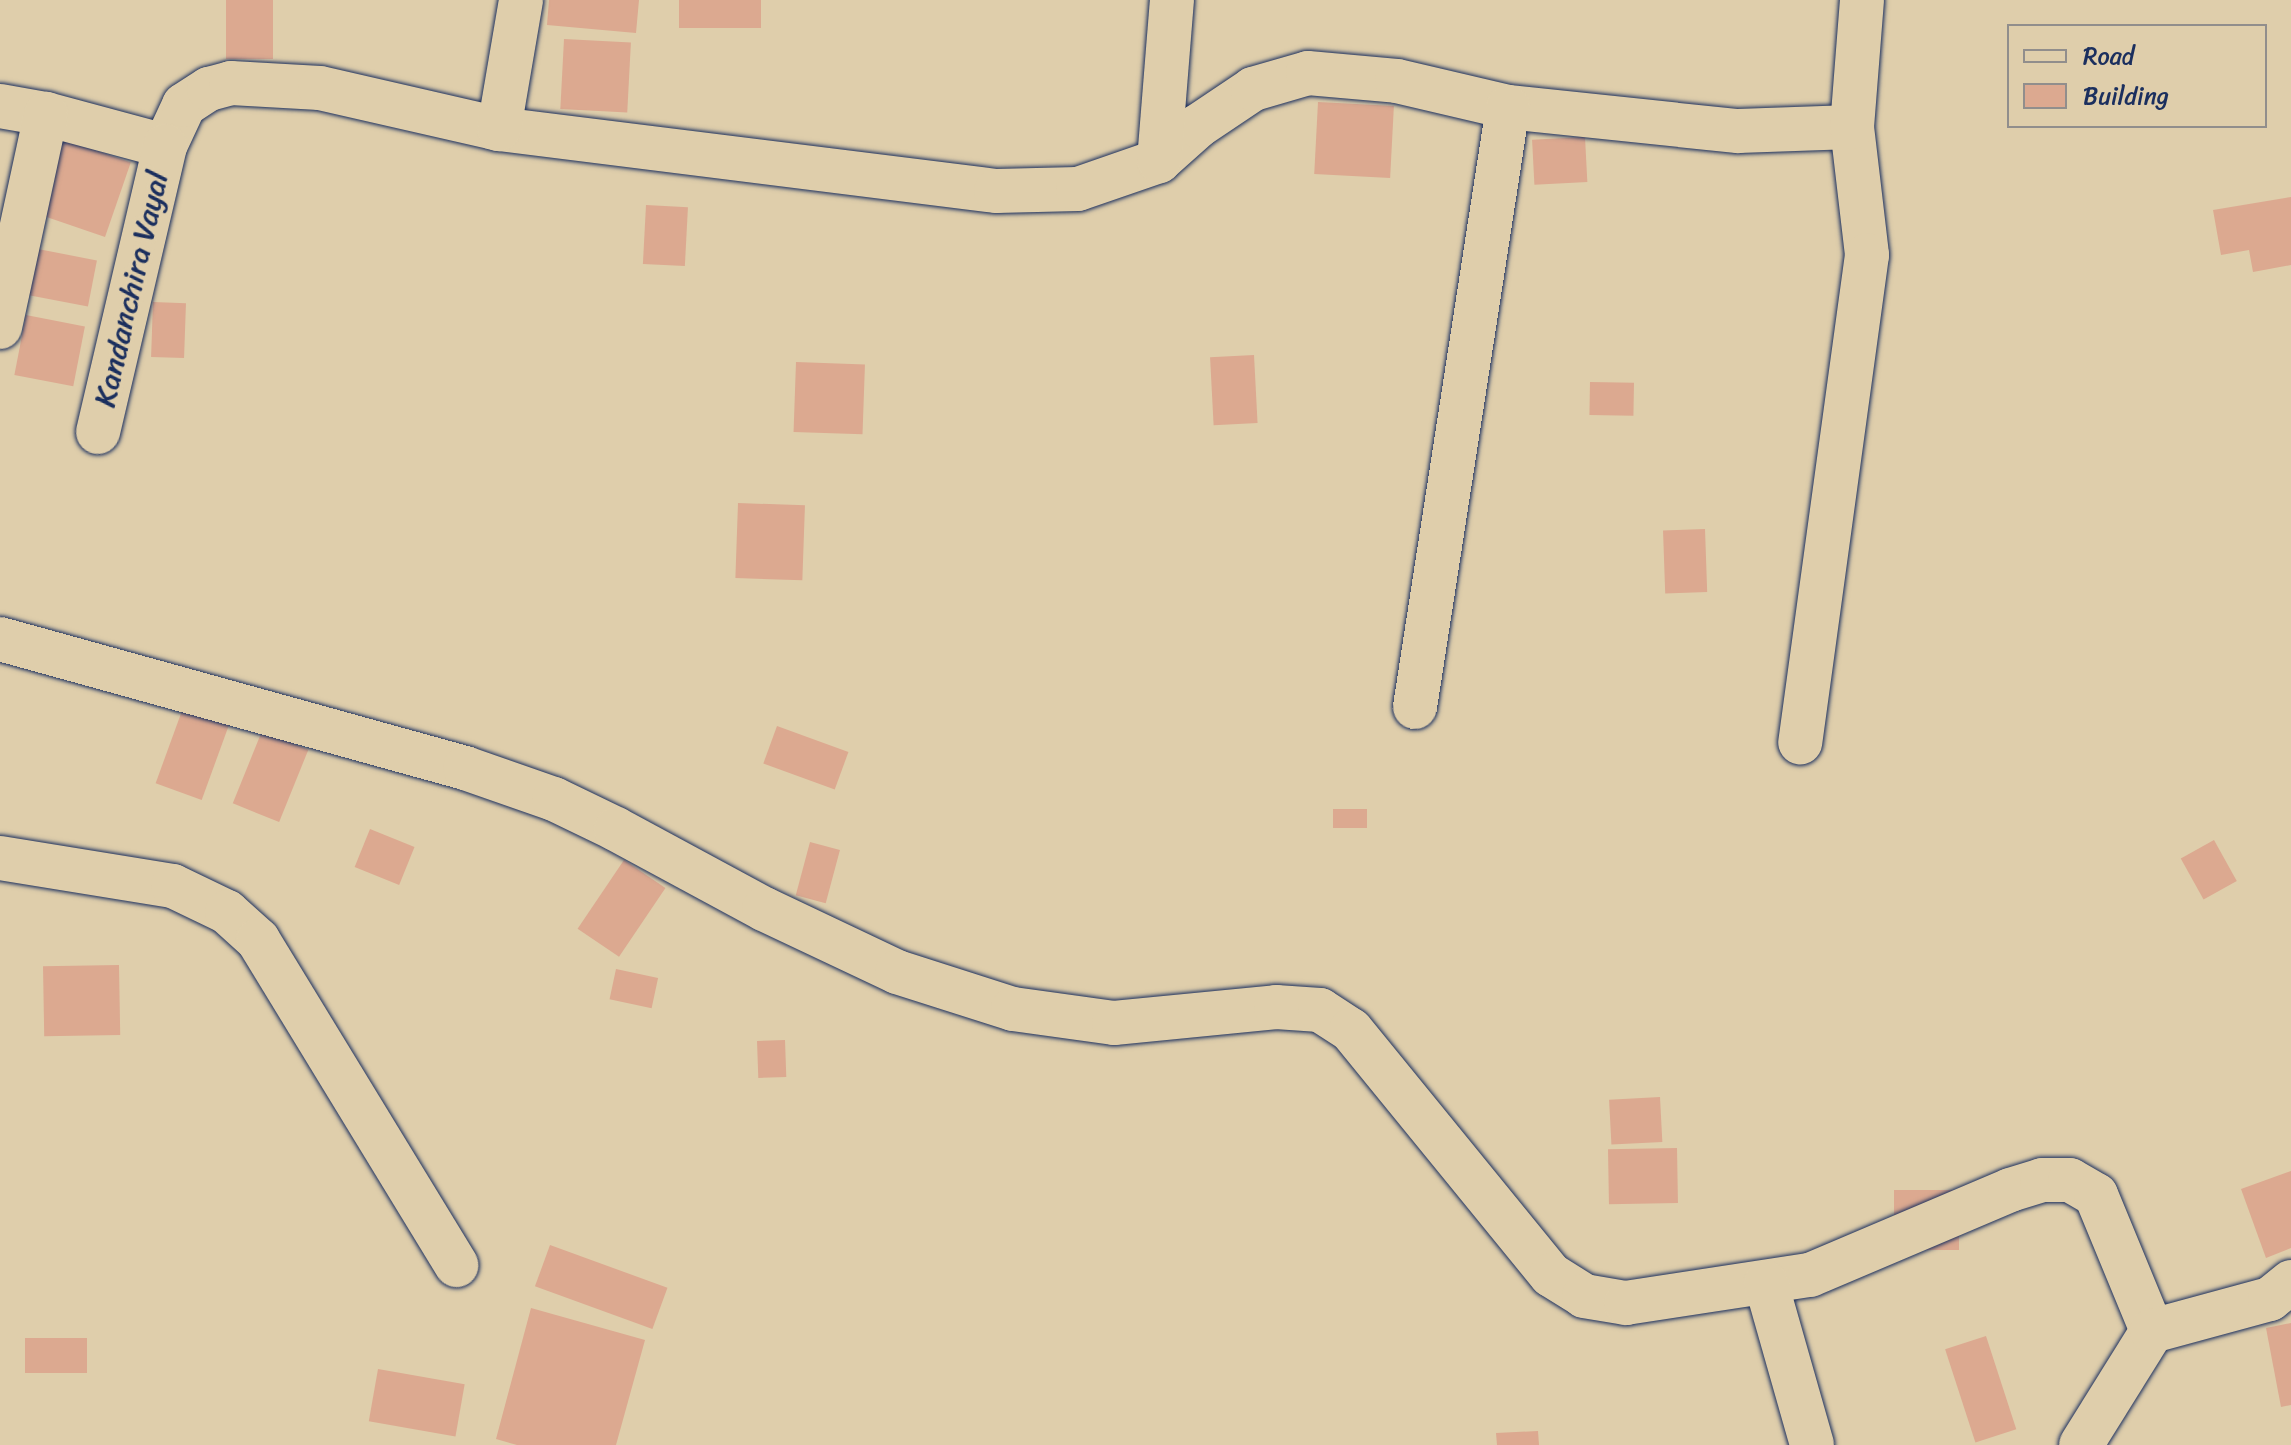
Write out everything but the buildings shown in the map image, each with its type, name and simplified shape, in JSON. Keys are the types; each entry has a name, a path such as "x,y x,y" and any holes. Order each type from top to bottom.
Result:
{"street":[{"path":"499,129 521,0"},
{"path":"1159,161 1172,0"},
{"path":"1800,742 1867,255 1852,127 1862,0"},
{"path":"1159,161 1198,126 1253,89 1308,73 1397,81 1508,107 1738,131 1852,127"},
{"name":"Kandanchira Vayal","path":"98,432 165,146 184,105 209,89 231,83 320,88 499,129 996,191 1078,189 1159,161"},
{"path":"0,106 46,114 165,146"},
{"path":"1415,707 1508,107"},
{"path":"0,327 46,114"},
{"path":"0,639 465,768 554,799 764,909 897,972 1013,1009 1114,1023 1276,1007 1320,1010 1351,1030 1551,1275 1584,1296 1626,1303 1810,1275 2010,1190 2042,1180 2070,1180 2096,1195 2152,1331"},
{"path":"0,858 173,886 227,912 258,940 456,1265"},
{"path":"2081,1445 2152,1331 2270,1299 2291,1282"},
{"path":"1766,1283 1812,1445"}]}
